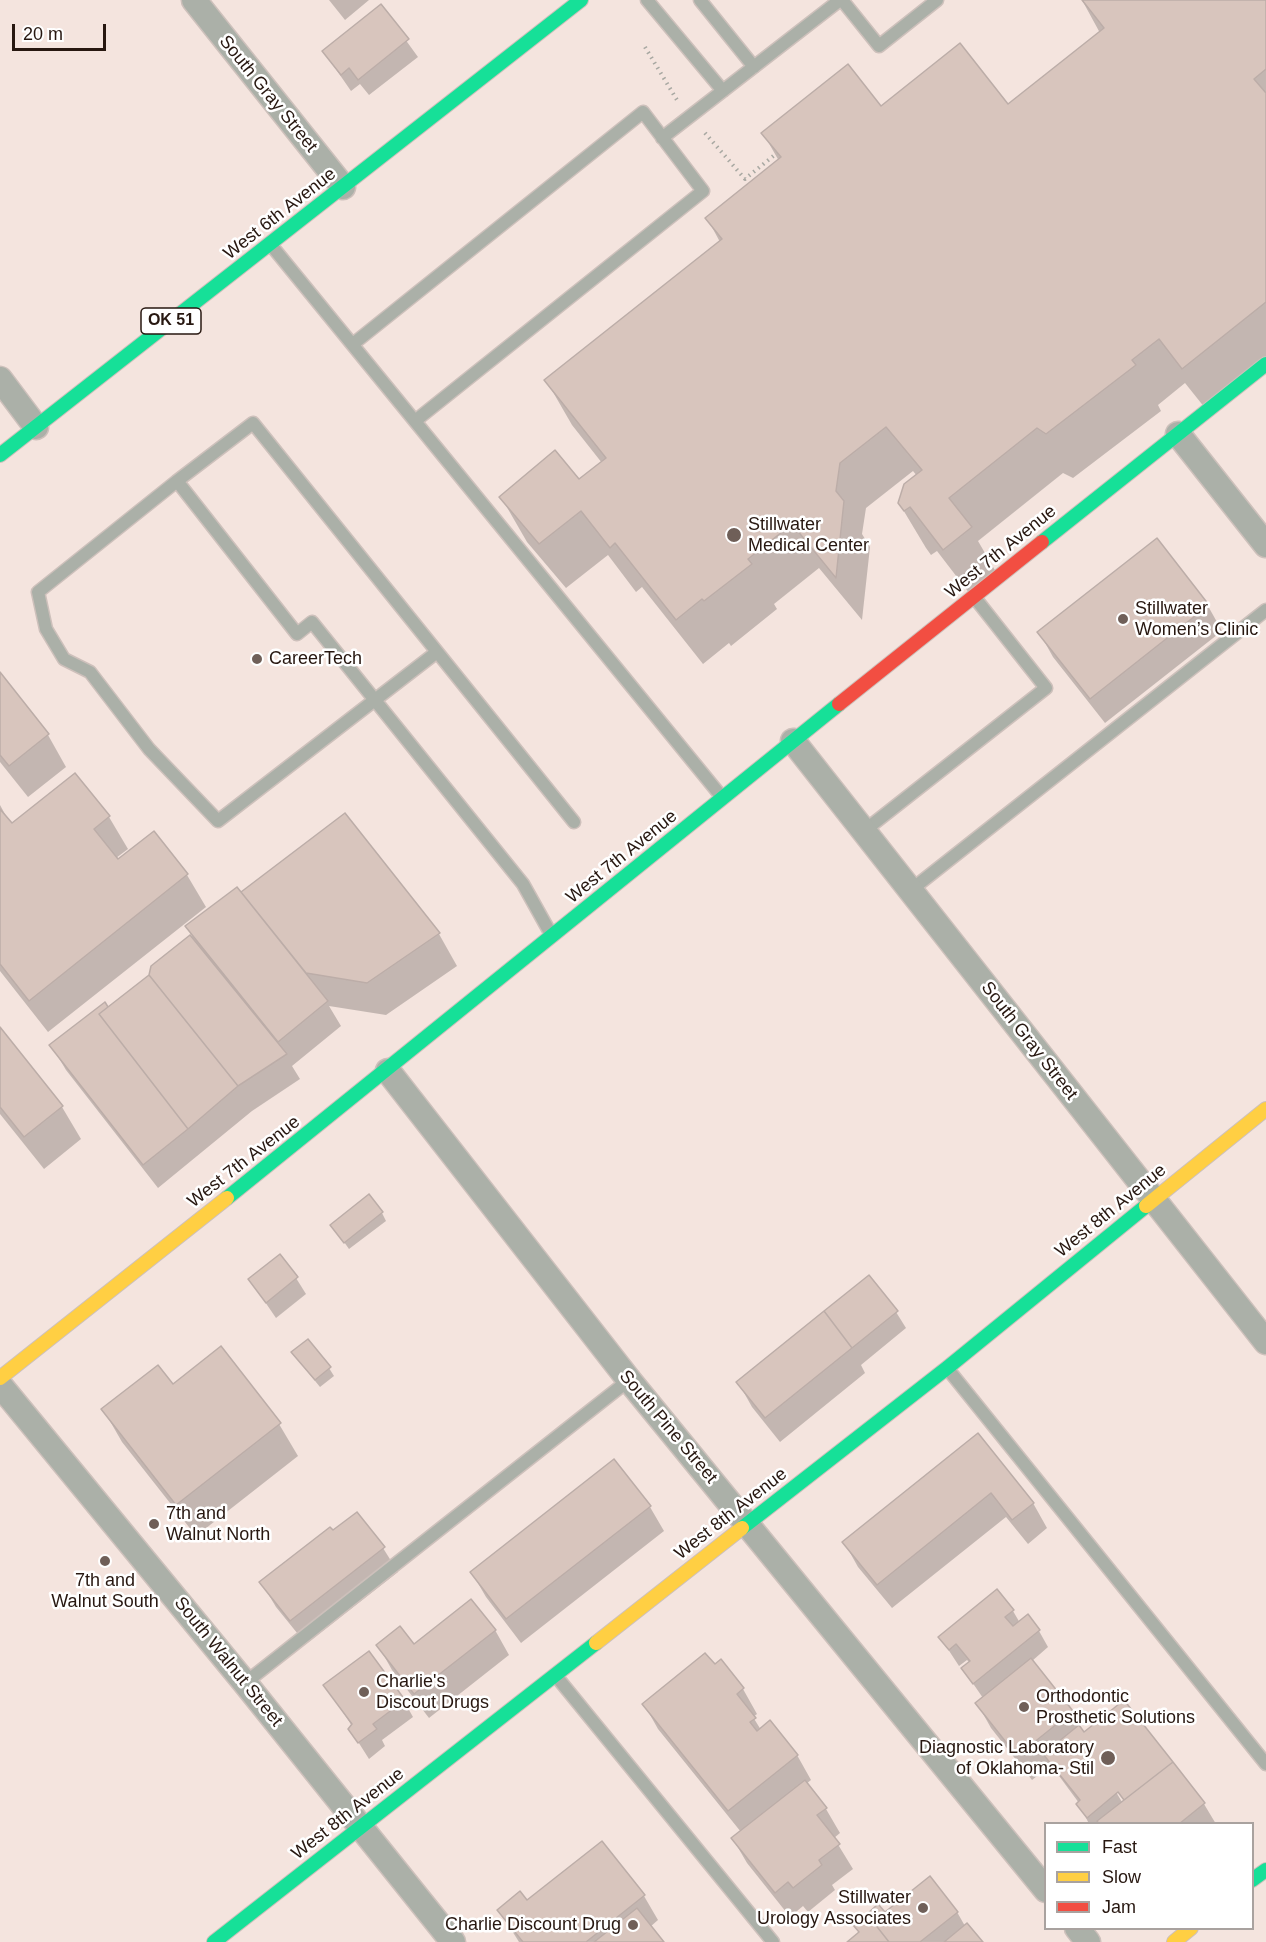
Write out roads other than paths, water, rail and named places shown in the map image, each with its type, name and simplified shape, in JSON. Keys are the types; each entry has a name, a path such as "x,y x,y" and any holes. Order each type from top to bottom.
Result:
{"main road":[{"name":"West 6th Avenue","path":"0,455 581,0"},
{"name":"West 7th Avenue","path":"0,1378 388,1071 723,797 1266,364"},
{"name":"West 8th Avenue","path":"214,1942 947,1368 1266,1109"},
{"path":"1174,1942 1190,1930"}],"street":[{"name":"South Gray Street","path":"194,0 343,187"},
{"path":"0,379 36,427"},
{"path":"1178,434 1266,545"},
{"name":"South Gray Street","path":"793,741 1266,1342"},
{"name":"South Pine Street","path":"388,1071 629,1380 1044,1888"},
{"name":"South Walnut Street","path":"0,1385 245,1683 453,1942"},
{"path":"1078,1930 1088,1942"}],"lane":[{"path":"647,0 723,92"},
{"path":"700,0 754,67"},
{"path":"662,138 841,0 879,45 937,0"},
{"path":"352,344 643,112 703,191 415,421"},
{"path":"270,244 723,797"},
{"path":"437,652 218,821 149,749 90,672 64,659 46,629 38,592 253,423 574,822"},
{"path":"177,481 297,634 312,622 523,884 552,937"},
{"path":"864,831 1046,688 974,597"},
{"path":"912,890 1266,609"},
{"path":"947,1368 1266,1764"},
{"path":"245,1683 629,1380"},
{"path":"556,1675 773,1942"}],"place":[{"name":"Stillwater Medical Center","path":"734,535"},
{"name":"Stillwater Women’s Clinic","path":"1123,619"},
{"name":"CareerTech","path":"257,659"},
{"name":"7th and Walnut North","path":"154,1524"},
{"name":"7th and Walnut South","path":"105,1561"},
{"name":"Charlie's Discout Drugs","path":"364,1692"},
{"name":"Orthodontic Prosthetic Solutions","path":"1024,1707"},
{"name":"Diagnostic Laboratory of Oklahoma- Stil","path":"1108,1758"},
{"name":"Stillwater Urology Associates","path":"923,1908"},
{"name":"Charlie Discount Drug","path":"633,1925"}]}
